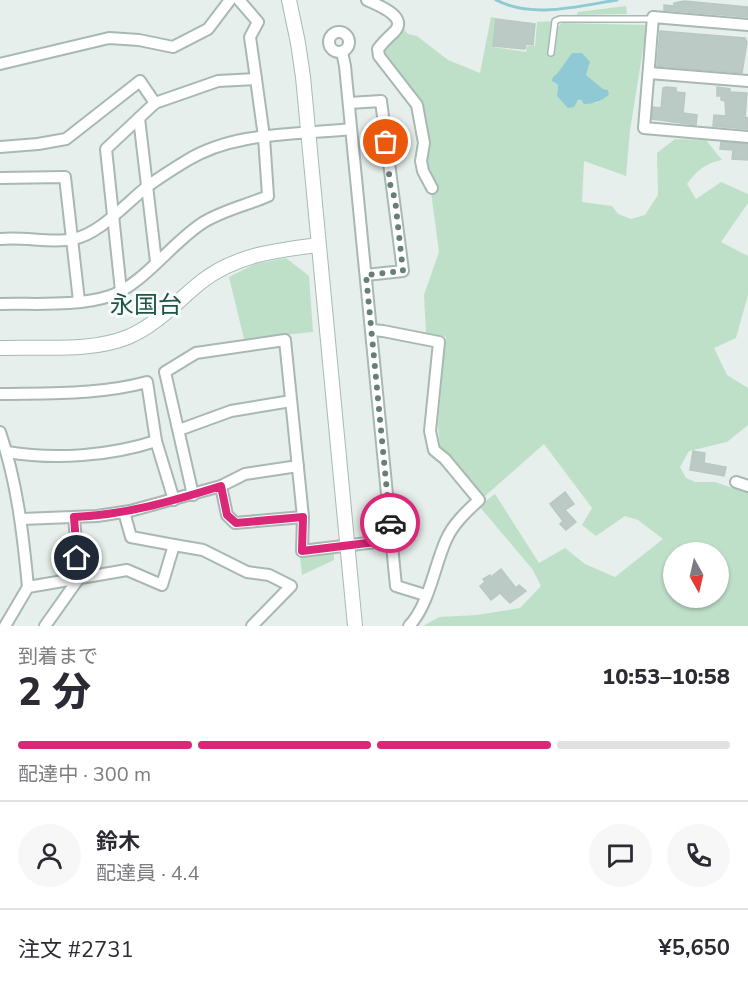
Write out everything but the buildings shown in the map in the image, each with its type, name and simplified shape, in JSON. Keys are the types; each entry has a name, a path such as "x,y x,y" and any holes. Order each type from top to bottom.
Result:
{"street":[{"path":"0,64 109,38 139,40 173,47 208,29 230,0"},
{"path":"0,304 79,301 109,296 126,289 203,222 225,211 268,196 264,137 250,37 258,22 239,0"},
{"path":"289,0 298,43 308,134 355,626"},
{"path":"367,0 388,11 398,21 397,29 378,49 379,56 417,105 424,143 421,160 423,171 432,188"},
{"path":"748,25 653,17 644,128 748,136"},
{"path":"342,52 372,330 396,586 425,596"},
{"path":"649,73 748,81"},
{"path":"121,291 106,149 155,103 218,81 256,79"},
{"path":"0,147 66,139 140,81 155,103"},
{"path":"349,103 381,101 403,271 366,275"},
{"path":"139,118 156,262"},
{"path":"0,239 72,240 85,235 113,216 147,187 187,160 208,150 238,141 264,137 351,129"},
{"path":"0,178 65,177 79,301"},
{"path":"0,348 91,347 127,337 157,321 202,281 225,266 275,250 318,245"},
{"path":"372,330 439,342 430,431 434,450 445,459 478,500 453,527 425,596 422,610 409,626"},
{"path":"193,495 165,372 196,353 285,340 303,517 302,551 392,540"},
{"path":"0,394 87,392 117,389 147,382 156,441 174,500"},
{"path":"179,430 231,411 291,402"},
{"path":"0,432 7,452 22,519 28,587 5,626"},
{"path":"7,452 29,456 80,455 138,447 156,441"},
{"path":"22,519 124,512 193,495 221,486 245,474 298,466"},
{"path":"736,482 748,486"},
{"path":"221,486 227,515 236,523 303,517"},
{"path":"124,512 131,537 203,550 247,572 269,575 291,586 252,626"},
{"path":"45,626 79,578 74,517"},
{"path":"28,587 127,570 162,585 174,545"}],"lane":[{"path":"551,53 555,21 560,19 653,19"}],"green space":[{"path":"626,6 627,14 577,15 578,12"},
{"path":"491,17 496,18 493,47 526,52 527,46 535,46 537,22 553,21 550,56 554,57 558,27 562,23 647,25 630,130 626,176 584,161 582,202 612,206 618,214 631,219 645,215 658,195 657,153 675,139 706,140 722,160 702,168 687,184 696,199 721,182 748,194 748,203 721,242 748,256 748,295 736,338 714,348 727,375 748,388 748,425 727,442 689,451 680,467 686,478 695,482 715,482 748,493 748,626 423,626 439,617 477,615 520,608 541,586 533,570 479,506 495,494 539,563 565,548 585,564 615,577 663,539 638,520 625,516 596,536 582,525 592,508 544,444 484,497 440,446 438,425 446,337 426,333 424,295 439,252 431,192 425,174 418,106 380,53 399,23 408,34 417,36 448,60 480,73","holes":["590,65 585,72 609,95 596,103 577,100 569,108 557,96 558,85 554,83 553,77"]},
{"path":"286,258 309,276 313,332 244,339 229,277 255,264"},
{"path":"334,554 334,560 302,575 300,557"}],"water":[{"path":"572,53 582,53 590,62 586,75 603,89 608,90 609,95 591,103 584,104 578,100 574,107 568,108 557,96 558,85 552,81 553,77"}],"waterway":[{"path":"496,0 510,6 541,10 572,8 617,0"}],"way so far":[{"path":"386,142 403,271 366,275 390,523"}],"district":[{"name":"永国台","path":"146,305"}],"route":[{"path":"77,558 74,517 130,511 221,486 227,515 236,523 303,517 302,551 392,540 390,523"}]}
